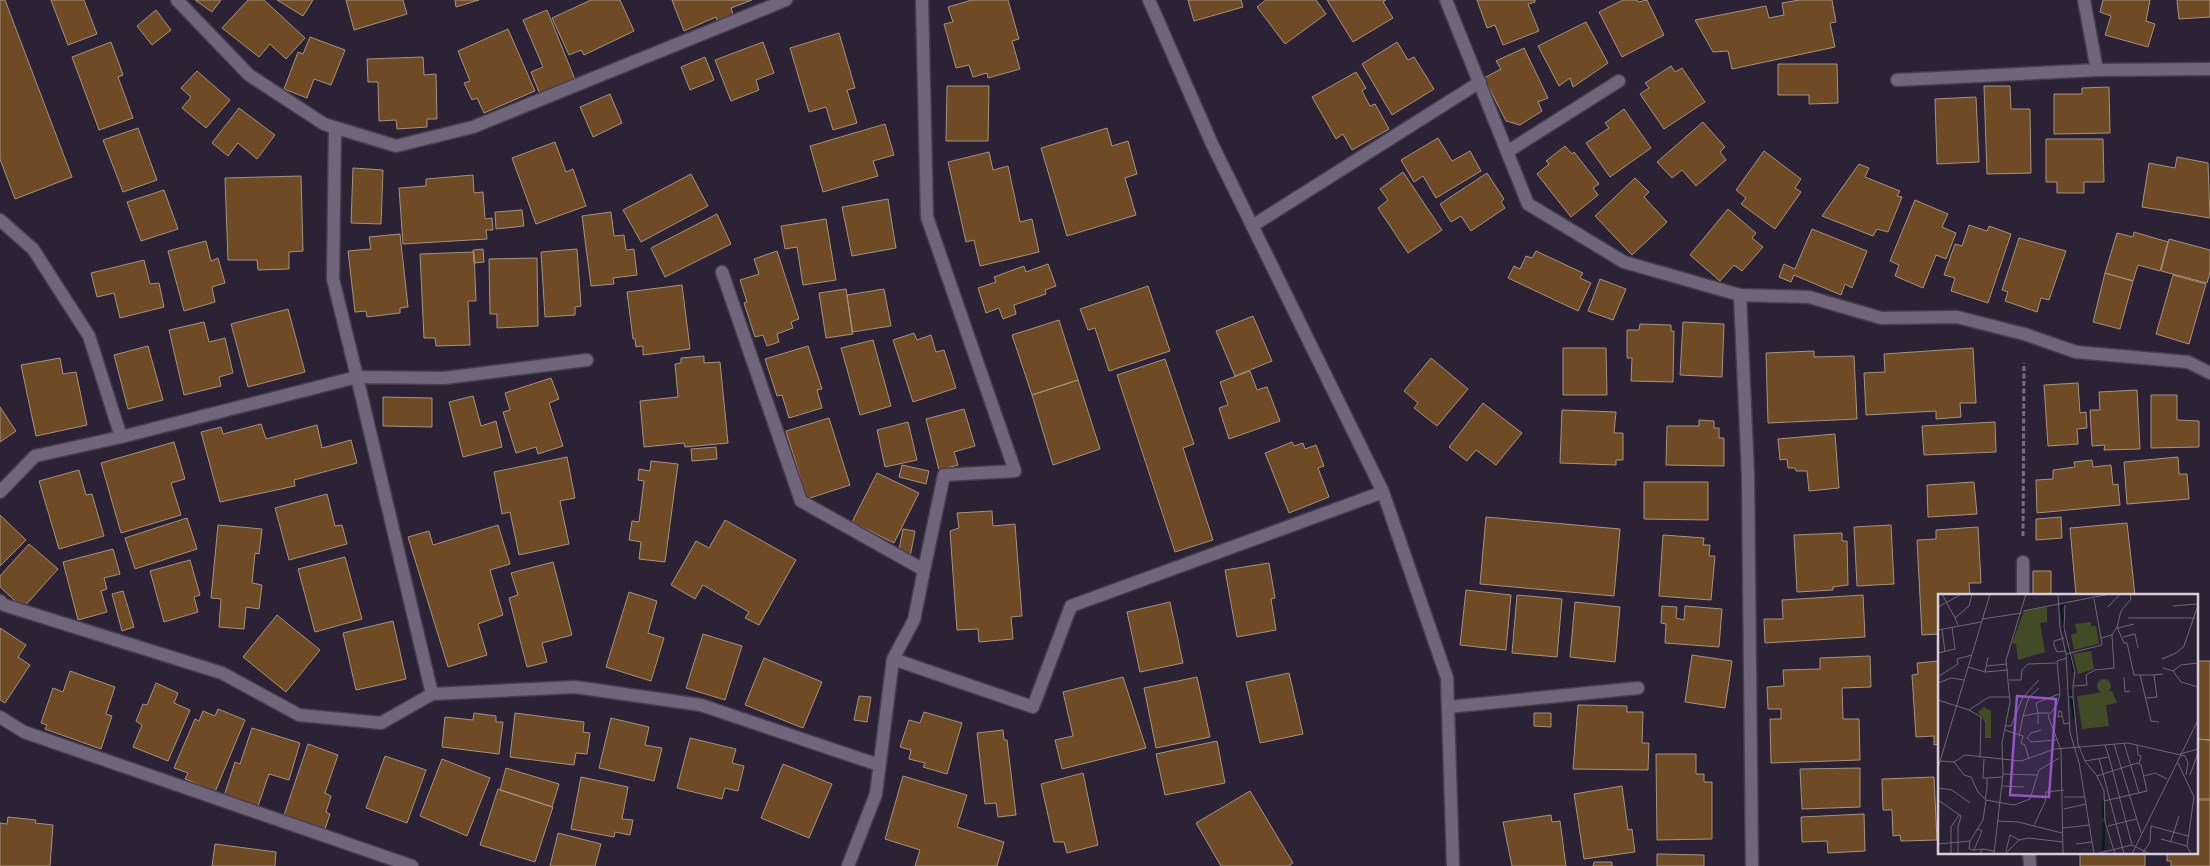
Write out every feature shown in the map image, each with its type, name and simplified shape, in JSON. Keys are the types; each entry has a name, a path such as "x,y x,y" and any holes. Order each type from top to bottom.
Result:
{"street":[{"path":"177,0 249,75 324,124 396,146 472,127 786,0"},
{"path":"848,866 876,794 893,659 914,620 944,475 1015,471 927,217 922,0"},
{"path":"1149,0 1212,144 1383,492 1447,678 1452,866"},
{"path":"1446,0 1528,204 1624,262 1740,295 1809,297 1881,318 1957,317 2024,334 2076,352 2188,362 2210,373"},
{"path":"2084,0 2097,70"},
{"path":"1897,80 2097,70 2210,68"},
{"path":"1507,152 1619,81"},
{"path":"1252,226 1480,82"},
{"path":"335,128 333,278 432,694"},
{"path":"0,220 33,249 89,336 121,437"},
{"path":"722,272 801,500 924,570"},
{"path":"1740,295 1748,475 1752,866"},
{"path":"0,492 35,456 121,437 357,377 444,378 587,360"},
{"path":"893,659 1033,707 1071,606 1383,492"},
{"path":"2022,562 2023,594"},
{"path":"0,601 4,605 222,673 299,715 381,722 432,694 575,687 701,704 880,765"},
{"path":"1448,707 1638,688"},
{"path":"0,717 24,732 412,866"}],"path":[{"path":"2022,562 2024,334"}],"building":[{"path":"0,0 5,0 72,177 15,199 0,159"},
{"path":"51,0 84,0 97,34 68,45"},
{"path":"195,0 221,0 212,12"},
{"path":"248,0 264,0 305,38 286,59 270,44 259,57 222,28"},
{"path":"277,0 313,0 303,16"},
{"path":"346,0 403,0 407,14 354,30"},
{"path":"455,0 479,0 456,7"},
{"path":"591,0 620,0 634,31 584,55 581,50 569,55 552,18"},
{"path":"672,0 752,0 731,8 734,17 718,23 716,17 684,31"},
{"path":"972,0 1008,0 1019,39 1012,41 1020,69 988,78 987,73 973,77 969,65 956,68 944,24 953,22 948,7"},
{"path":"1188,0 1241,0 1243,7 1194,21"},
{"path":"1266,0 1316,0 1326,14 1285,44 1257,7"},
{"path":"1327,0 1386,0 1383,2 1393,18 1353,42"},
{"path":"1477,0 1535,0 1535,2 1528,4 1539,31 1503,45 1495,25 1487,28"},
{"path":"1623,0 1637,0 1638,2 1647,0 1664,35 1622,57 1599,12"},
{"path":"1799,0 1832,0 1836,22 1830,23 1835,47 1732,69 1728,51 1713,52 1695,20 1766,6 1769,18 1784,15 1782,3"},
{"path":"2103,0 2150,0 2146,21 2155,24 2148,47 2105,35 2111,16 2100,12"},
{"path":"2177,0 2210,0 2210,17 2179,19"},
{"path":"156,10 171,30 152,45 137,26"},
{"path":"547,10 576,82 541,97 531,72 543,67 523,20"},
{"path":"1586,22 1608,63 1573,87 1570,78 1559,86 1538,46"},
{"path":"508,29 535,91 484,113 477,98 472,100 464,83 470,81 458,51"},
{"path":"839,33 855,88 847,90 857,123 833,130 826,107 809,112 790,48"},
{"path":"310,37 345,50 331,85 314,79 307,98 284,89 298,52 303,54"},
{"path":"111,42 123,75 118,77 133,118 99,130 72,57"},
{"path":"763,42 774,73 756,80 759,90 731,101 715,60"},
{"path":"1397,42 1408,60 1414,57 1434,89 1392,115 1362,64"},
{"path":"1524,48 1548,98 1538,102 1542,111 1520,125 1506,121 1484,78 1501,69 1496,61"},
{"path":"423,57 424,75 436,74 437,119 427,119 427,127 397,129 396,120 379,121 378,82 368,82 367,59"},
{"path":"705,57 714,80 690,90 681,67"},
{"path":"1778,64 1837,64 1838,103 1809,104 1809,95 1778,95"},
{"path":"1671,66 1675,72 1682,68 1705,102 1664,129 1640,94 1649,88 1645,83"},
{"path":"197,71 230,100 206,128 182,108 191,97 181,88"},
{"path":"1356,72 1366,88 1362,91 1370,106 1375,104 1389,129 1352,150 1343,134 1336,139 1312,97"},
{"path":"947,86 989,86 988,141 946,141"},
{"path":"1984,86 2010,86 2011,109 2030,109 2031,173 1987,174"},
{"path":"2109,87 2110,133 2054,134 2054,94 2082,94 2082,88"},
{"path":"610,94 622,123 593,137 580,107"},
{"path":"1976,97 1979,162 1937,164 1935,99"},
{"path":"239,108 275,135 257,159 238,143 228,156 212,143"},
{"path":"1624,109 1651,148 1610,177 1586,143 1609,128 1605,123"},
{"path":"1703,122 1725,147 1720,152 1726,160 1696,186 1682,170 1672,178 1657,162"},
{"path":"885,124 894,155 873,161 878,176 823,192 810,146"},
{"path":"138,128 157,180 123,192 103,140"},
{"path":"1107,128 1112,146 1128,141 1137,174 1125,178 1136,215 1067,236 1041,148"},
{"path":"1438,138 1452,161 1470,151 1481,171 1436,198 1423,176 1414,182 1401,160"},
{"path":"2046,139 2103,139 2104,182 2084,182 2084,193 2057,193 2057,182 2046,182"},
{"path":"555,142 566,172 573,169 586,206 536,224 512,158"},
{"path":"1565,146 1572,154 1574,152 1599,184 1593,188 1598,195 1571,217 1537,174 1549,164 1546,161"},
{"path":"1764,151 1801,179 1795,188 1801,192 1775,229 1741,204 1746,198 1736,190"},
{"path":"989,152 993,170 1008,166 1020,222 1032,219 1039,252 980,266 974,240 966,242 948,162"},
{"path":"2177,157 2208,163 2210,218 2142,207 2149,163 2175,168"},
{"path":"1859,164 1869,168 1865,177 1900,191 1897,196 1902,197 1888,232 1877,229 1873,236 1822,216"},
{"path":"353,168 383,170 381,224 351,223"},
{"path":"1403,172 1442,230 1408,253 1378,208 1388,200 1380,189"},
{"path":"1487,173 1504,199 1501,202 1505,208 1471,231 1461,216 1451,222 1440,204"},
{"path":"691,174 708,206 641,242 623,210"},
{"path":"473,175 474,193 483,192 485,219 492,218 493,230 486,230 487,239 403,244 399,188 426,186 426,179"},
{"path":"301,176 303,251 289,252 289,269 258,270 257,260 228,260 225,178"},
{"path":"1635,178 1649,192 1644,197 1667,222 1632,255 1595,216"},
{"path":"164,190 178,229 141,241 127,202"},
{"path":"888,199 896,248 852,256 842,207"},
{"path":"1915,200 1948,214 1942,227 1956,233 1946,259 1936,255 1923,288 1895,276 1899,265 1890,261"},
{"path":"1728,209 1756,233 1752,238 1763,247 1742,271 1734,265 1720,281 1690,255"},
{"path":"522,210 524,226 496,229 495,212"},
{"path":"611,212 614,236 624,235 626,250 634,249 637,275 613,278 614,284 591,286 582,216"},
{"path":"717,214 731,244 665,277 651,248"},
{"path":"826,219 836,280 803,285 797,247 785,249 781,226"},
{"path":"1969,225 1987,231 1989,226 2011,234 1988,303 1951,291 1955,278 1944,275 1955,244 1962,246"},
{"path":"1812,229 1867,251 1852,288 1845,284 1841,295 1794,275 1791,282 1779,277 1784,264 1795,269"},
{"path":"2134,232 2168,242 2160,271 2138,265 2133,281 2105,273 2117,233 2133,237"},
{"path":"400,234 408,307 400,308 400,313 367,317 366,311 355,312 348,251 371,249 369,237"},
{"path":"2019,238 2066,251 2049,300 2041,298 2037,312 2005,301 2008,292 2002,290"},
{"path":"2169,239 2210,250 2210,272 2207,283 2161,271"},
{"path":"206,241 211,261 218,258 225,283 212,287 215,302 184,311 168,251"},
{"path":"483,249 484,262 474,263 473,250"},
{"path":"577,249 581,306 575,307 575,315 545,317 541,252"},
{"path":"777,251 799,319 791,322 793,328 777,334 779,342 767,346 763,335 755,337 744,303 747,302 740,280 759,274 754,259"},
{"path":"1536,251 1583,273 1580,278 1591,283 1578,311 1508,278 1514,266 1520,269 1526,256 1532,258"},
{"path":"474,252 476,301 468,301 470,345 436,346 435,338 424,338 420,254"},
{"path":"537,258 538,326 497,328 497,314 490,314 489,259"},
{"path":"144,260 150,284 159,283 164,307 120,318 114,293 97,297 91,273"},
{"path":"1048,264 1056,286 1045,290 1046,294 1014,305 1016,314 1003,319 999,308 986,313 978,288 996,282 994,277 1024,266 1026,272"},
{"path":"2105,273 2133,281 2120,329 2093,322"},
{"path":"2173,275 2206,284 2189,344 2156,334"},
{"path":"1600,279 1626,289 1613,320 1588,311"},
{"path":"682,285 690,349 643,355 643,346 636,347 635,339 633,339 627,292"},
{"path":"1148,286 1170,351 1109,371 1095,328 1088,330 1080,309"},
{"path":"846,289 853,334 826,338 819,293"},
{"path":"884,289 891,326 852,332 847,295"},
{"path":"288,309 305,372 248,387 231,324"},
{"path":"1253,316 1272,361 1235,376 1216,331"},
{"path":"1059,320 1078,380 1032,395 1012,335"},
{"path":"204,322 209,342 225,338 233,373 219,377 221,386 184,395 169,330"},
{"path":"1683,322 1724,324 1722,377 1680,375"},
{"path":"1640,324 1671,325 1671,331 1674,331 1673,382 1631,381 1632,358 1627,358 1627,330 1639,330"},
{"path":"914,333 917,340 931,335 936,352 944,350 956,388 913,402 893,340"},
{"path":"873,340 891,406 860,415 841,348"},
{"path":"148,346 163,400 128,409 114,355"},
{"path":"808,346 822,389 817,390 822,408 789,418 782,395 777,396 765,359"},
{"path":"1563,348 1606,348 1607,395 1563,395"},
{"path":"1973,348 1976,403 1960,403 1961,417 1936,419 1936,411 1866,415 1864,373 1885,372 1884,354"},
{"path":"1814,351 1814,357 1854,356 1857,419 1768,423 1766,353"},
{"path":"704,356 704,363 720,362 728,443 685,447 684,443 644,447 640,401 678,397 675,364 681,363 681,358"},
{"path":"60,358 63,374 76,372 87,425 36,436 21,365"},
{"path":"1431,358 1468,389 1437,426 1414,408 1418,403 1404,391"},
{"path":"1165,359 1194,444 1183,448 1213,540 1175,552 1117,375"},
{"path":"1250,371 1257,390 1267,387 1280,421 1229,439 1219,408 1228,405 1220,382"},
{"path":"551,378 559,399 549,403 563,446 538,454 536,447 516,453 503,412 510,410 505,393"},
{"path":"1078,380 1100,449 1053,465 1032,395"},
{"path":"2078,383 2080,413 2086,412 2087,428 2077,429 2078,444 2048,446 2044,385"},
{"path":"2137,390 2140,449 2104,450 2105,445 2092,446 2090,410 2100,410 2099,392"},
{"path":"2151,395 2177,395 2177,420 2199,421 2199,447 2151,448"},
{"path":"473,396 481,426 496,421 502,447 463,457 449,402"},
{"path":"383,397 432,398 432,427 383,426"},
{"path":"1483,403 1522,433 1496,465 1476,450 1467,461 1449,447"},
{"path":"0,407 16,431 0,442"},
{"path":"964,409 975,446 954,452 958,465 939,470 926,419"},
{"path":"1562,410 1616,412 1614,433 1623,433 1623,460 1616,460 1616,465 1560,463"},
{"path":"829,418 850,485 807,499 786,431"},
{"path":"1699,420 1714,421 1714,428 1719,428 1719,438 1724,438 1724,466 1666,465 1667,426 1699,426"},
{"path":"908,422 917,460 885,467 877,430"},
{"path":"1995,422 1996,452 1924,455 1922,426"},
{"path":"261,424 266,439 317,425 322,448 351,440 357,463 294,480 295,486 220,502 201,432 221,427 223,434"},
{"path":"1835,434 1839,488 1809,491 1807,471 1796,471 1795,468 1788,468 1787,459 1780,460 1778,439"},
{"path":"174,442 185,479 171,483 181,515 121,533 101,463"},
{"path":"1292,442 1294,446 1303,443 1305,449 1316,445 1324,466 1318,468 1329,497 1289,513 1265,453"},
{"path":"716,447 717,459 692,461 691,449"},
{"path":"567,457 575,498 560,501 569,544 519,555 510,512 502,514 494,472"},
{"path":"2178,457 2179,474 2187,474 2189,499 2127,504 2124,462"},
{"path":"2092,460 2093,467 2111,465 2113,485 2118,484 2120,505 2037,513 2036,480 2053,479 2053,470 2075,467 2074,462"},
{"path":"651,461 678,464 665,562 639,559 641,542 629,540 632,521 639,522 644,481 638,480 639,469 650,471"},
{"path":"902,465 929,471 926,484 899,477"},
{"path":"79,470 86,495 92,494 104,536 59,549 39,481"},
{"path":"877,473 919,493 894,543 852,522"},
{"path":"1644,482 1708,482 1708,520 1644,519"},
{"path":"1974,482 1977,514 1928,517 1927,485"},
{"path":"327,494 335,526 342,525 347,544 289,560 275,508"},
{"path":"992,511 993,526 1015,524 1022,616 1011,617 1013,639 979,642 978,629 957,630 950,531 959,528 957,513"},
{"path":"0,515 26,540 0,566"},
{"path":"1486,517 1620,529 1614,596 1480,584"},
{"path":"2061,517 2062,538 2036,540 2036,519"},
{"path":"187,518 197,549 135,569 125,538"},
{"path":"725,520 796,560 759,625 745,618 749,612 703,585 695,599 671,585 696,541 709,548"},
{"path":"2127,523 2135,594 2076,594 2070,528"},
{"path":"218,525 262,529 259,554 255,553 252,583 262,585 259,609 246,607 244,629 219,627 221,599 211,598"},
{"path":"498,525 510,564 490,570 503,615 478,624 487,655 448,667 408,537 429,531 433,545"},
{"path":"1891,525 1894,584 1857,586 1854,527"},
{"path":"1978,527 1981,583 1969,583 1970,594 1938,594 1938,634 1922,635 1917,540 1936,539 1936,530"},
{"path":"903,529 915,531 910,557 898,555"},
{"path":"1842,533 1842,541 1847,541 1848,585 1833,587 1833,590 1797,592 1794,535"},
{"path":"1663,535 1704,538 1703,545 1710,545 1709,556 1715,556 1711,600 1659,596"},
{"path":"29,544 58,569 23,608 0,587 0,576"},
{"path":"113,549 120,574 104,578 107,589 101,591 107,612 78,620 63,562"},
{"path":"345,557 362,619 315,632 298,569"},
{"path":"190,560 200,595 194,597 198,612 164,622 150,571"},
{"path":"553,562 572,635 542,643 547,662 527,667 509,598 518,595 511,573"},
{"path":"1269,563 1275,598 1271,599 1276,630 1237,637 1225,570"},
{"path":"2033,571 2051,571 2051,594 2033,594"},
{"path":"1466,590 1511,595 1506,650 1460,645"},
{"path":"123,591 134,627 122,631 112,594"},
{"path":"629,592 657,601 648,633 664,638 651,681 606,667"},
{"path":"1517,595 1562,599 1557,657 1512,653"},
{"path":"1863,595 1865,637 1765,643 1764,619 1783,619 1782,600"},
{"path":"1170,602 1183,663 1140,672 1127,612"},
{"path":"1575,602 1620,607 1615,662 1570,657"},
{"path":"1662,606 1677,607 1676,618 1684,620 1685,606 1722,609 1719,647 1665,643 1666,624 1661,623"},
{"path":"277,615 320,650 286,692 243,657"},
{"path":"393,621 406,679 356,690 343,633"},
{"path":"0,628 26,645 18,657 30,665 5,703 0,700"},
{"path":"703,634 742,646 725,700 686,688"},
{"path":"1692,655 1732,661 1725,708 1685,702"},
{"path":"1870,656 1871,687 1842,688 1843,719 1859,719 1860,760 1771,763 1770,719 1781,719 1781,709 1768,709 1767,687 1784,686 1783,670 1820,669 1820,658"},
{"path":"764,658 822,682 803,728 745,705"},
{"path":"1938,661 1938,744 1934,745 1934,736 1916,737 1912,675 1918,674 1917,663"},
{"path":"2198,661 2210,661 2210,740 2198,739"},
{"path":"70,671 115,687 106,714 112,716 101,749 45,729 47,725 41,723 53,688 63,692"},
{"path":"1289,673 1303,734 1260,743 1246,682"},
{"path":"1123,677 1146,748 1062,769 1055,740 1073,736 1063,692"},
{"path":"1197,677 1210,737 1156,748 1144,688"},
{"path":"156,683 178,693 174,703 190,710 168,761 133,747 142,725 136,721 143,704 147,705"},
{"path":"859,696 871,697 867,722 854,720"},
{"path":"1578,705 1627,706 1627,712 1643,712 1642,743 1649,743 1648,770 1573,769"},
{"path":"218,709 245,720 215,792 185,779 188,773 174,768 195,719 199,721 203,711 215,716"},
{"path":"924,712 962,723 947,774 923,767 925,763 909,759 911,750 900,747 909,720 920,723"},
{"path":"474,713 496,716 496,722 503,722 499,754 442,747 445,717 473,720"},
{"path":"515,713 584,722 583,732 590,733 587,754 576,753 574,765 510,757"},
{"path":"1534,713 1551,713 1551,727 1534,726"},
{"path":"611,718 649,727 645,745 662,748 654,781 599,768"},
{"path":"252,728 300,743 289,780 269,774 258,806 224,796 235,762 240,764"},
{"path":"1003,730 1004,740 1007,740 1016,815 998,817 996,803 985,804 977,733"},
{"path":"690,738 736,749 732,763 744,766 738,791 725,788 722,799 677,788"},
{"path":"2198,739 2210,740 2210,799 2198,799"},
{"path":"1217,741 1225,783 1165,795 1156,754"},
{"path":"308,744 338,755 325,793 331,796 326,812 330,814 324,832 283,818"},
{"path":"1656,754 1696,754 1696,774 1704,774 1704,782 1712,782 1712,839 1657,840"},
{"path":"385,756 426,770 407,823 366,808"},
{"path":"442,759 490,778 467,836 420,816"},
{"path":"783,764 832,784 809,838 761,818"},
{"path":"506,768 559,784 552,807 500,790"},
{"path":"1860,768 1860,807 1802,809 1800,769"},
{"path":"1083,773 1098,845 1067,853 1064,842 1054,842 1041,784"},
{"path":"903,776 967,795 957,827 1004,842 997,866 915,866 920,850 885,839"},
{"path":"581,777 628,787 622,819 633,820 630,835 615,832 614,837 571,829"},
{"path":"1934,777 1937,840 1901,841 1900,835 1893,836 1892,810 1883,810 1882,779"},
{"path":"1622,786 1628,830 1632,829 1635,852 1584,859 1574,794"},
{"path":"498,789 553,807 535,862 480,845"},
{"path":"1250,791 1293,863 1288,866 1221,866 1196,823"},
{"path":"2198,800 2210,800 2210,866 2171,866 2171,861 2167,861 2167,854 2198,854"},
{"path":"1864,814 1865,851 1828,853 1827,841 1802,842 1801,817"},
{"path":"1551,815 1552,822 1560,821 1566,866 1512,866 1503,822"},
{"path":"8,817 36,820 35,823 53,825 50,866 0,866 0,823 7,824"},
{"path":"558,833 601,844 595,866 550,866"},
{"path":"215,844 276,852 275,866 212,866"},
{"path":"1657,854 1704,855 1704,866 1657,866"},
{"path":"2080,854 2145,854 2145,866 2080,866"},
{"path":"1594,862 1612,862 1612,866 1593,866"}]}
